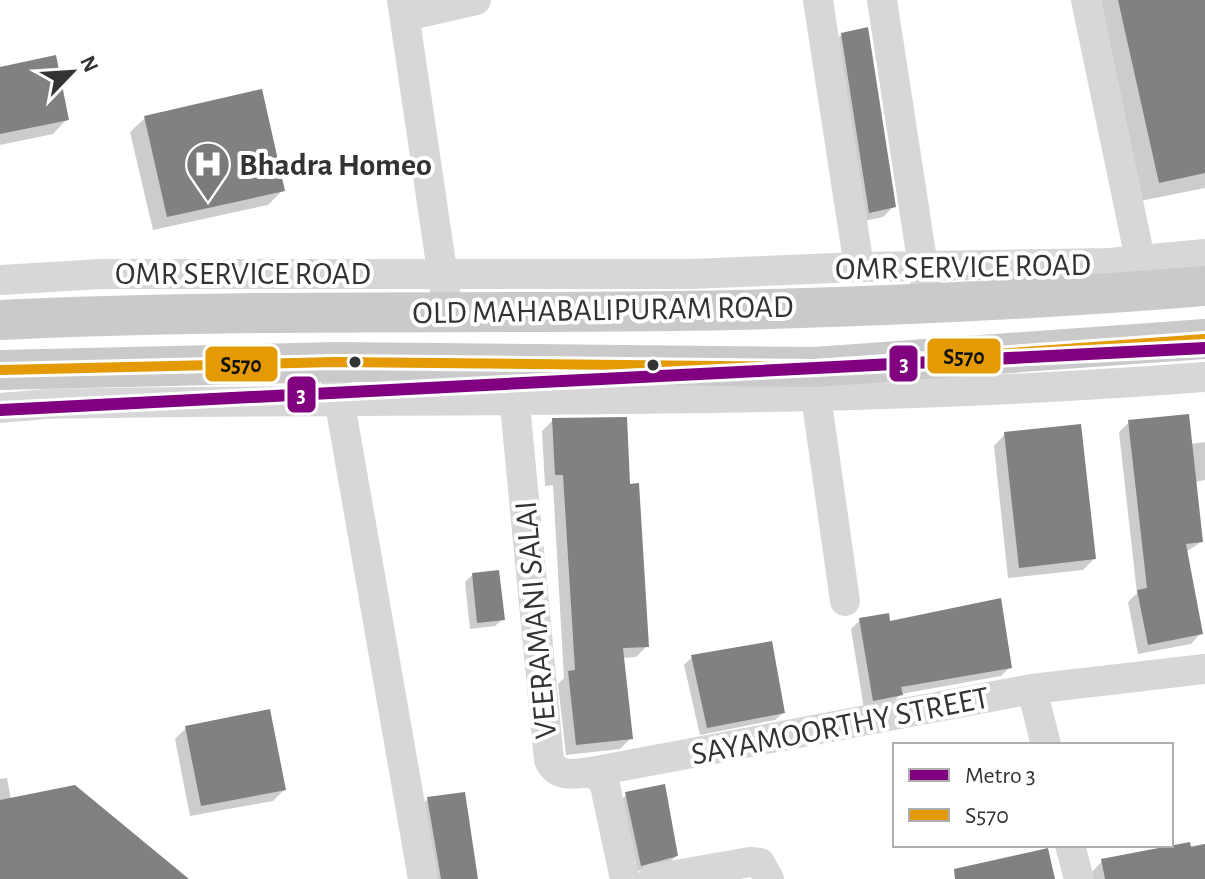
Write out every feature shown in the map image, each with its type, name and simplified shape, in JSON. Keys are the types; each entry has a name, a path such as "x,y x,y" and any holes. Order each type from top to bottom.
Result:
{"main road":[{"name":"OLD MAHABALIPURAM ROAD","path":"0,320 445,291 731,310 926,285 1205,286"},
{"path":"0,370 336,380 512,362 815,367 1205,339"}],"street":[{"path":"445,291 403,8 476,0"},
{"path":"818,0 859,267"},
{"path":"882,0 926,285"},
{"path":"1086,0 1140,259"},
{"name":"OMR SERVICE ROAD","path":"0,280 101,274 445,291 676,275 859,267 926,285 1205,254"},
{"name":"VEERAMANI SALAI","path":"512,362 549,760 561,774 591,772 599,775 607,788 625,879"},
{"path":"0,408 336,380 514,401 816,396 1205,377"},
{"path":"336,380 423,879"},
{"path":"816,396 845,601"},
{"path":"1032,689 1205,669"},
{"name":"SAYAMOORTHY STREET","path":"591,772 1032,689 1046,743"},
{"path":"1071,847 1079,879"},
{"path":"653,879 750,862 760,863 769,879"}],"building":[{"path":"1118,0 1205,0 1205,173 1159,183"},
{"path":"868,27 896,207 869,213 841,33"},
{"path":"56,55 69,120 0,134 0,67"},
{"path":"262,89 285,191 167,217 144,116"},
{"path":"1189,414 1203,542 1186,544 1203,634 1148,645 1137,590 1147,588 1128,420"},
{"path":"627,417 630,484 639,483 649,647 623,648 633,739 576,745 568,671 575,670 563,475 555,475 552,418"},
{"path":"1081,424 1096,559 1019,568 1004,432"},
{"path":"499,570 505,620 477,623 472,573"},
{"path":"1001,598 1012,668 901,687 903,695 873,701 859,618 889,613 890,621"},
{"path":"772,641 785,713 707,728 691,655"},
{"path":"270,709 286,790 201,806 185,726"},
{"path":"665,784 678,856 641,866 625,792"},
{"path":"75,785 189,879 0,879 0,800"},
{"path":"465,792 478,879 441,879 427,797"},
{"path":"1190,842 1191,847 1205,844 1205,879 1105,879 1101,859"},
{"path":"1048,848 1055,879 955,879 954,869"}],"metro line":[{"name":"3","path":"0,410 1205,348"}],"transit line":[{"name":"S570","path":"0,370 335,362 815,367 1205,339"}],"place":[{"name":"Bhadra Homeo","path":"208,203"}]}
